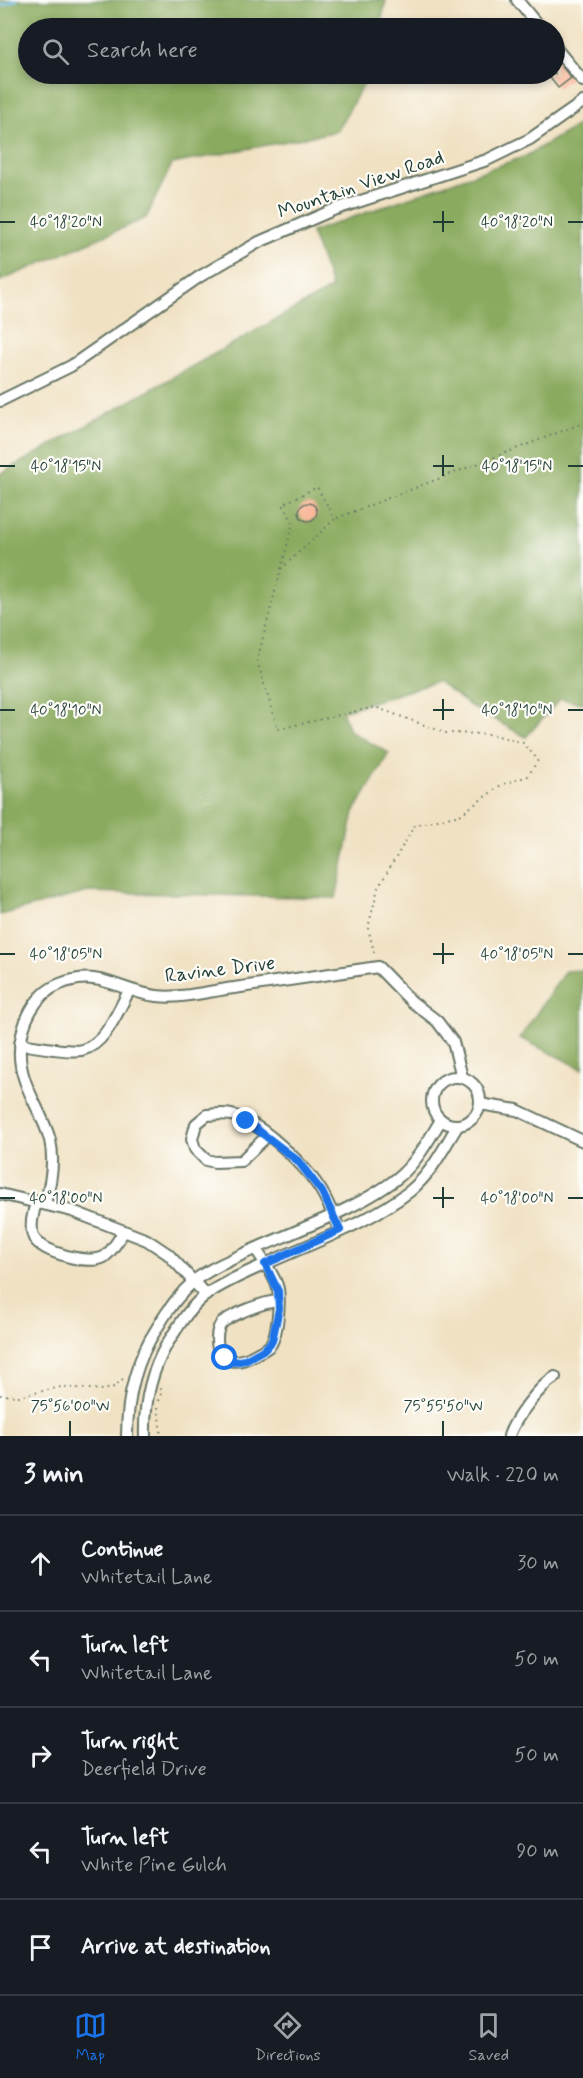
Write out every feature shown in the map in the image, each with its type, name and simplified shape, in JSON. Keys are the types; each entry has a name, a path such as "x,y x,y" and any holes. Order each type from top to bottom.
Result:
{"street":[{"path":"521,2 533,18"},
{"path":"565,58 583,81"},
{"name":"Mountain View Road","path":"0,401 71,366 199,277 260,242 333,210 487,160 530,139 583,102"},
{"path":"378,967 411,1001 437,1021 453,1042 462,1077"},
{"name":"Ravine Drive","path":"124,1231 107,1255 93,1260 82,1260 47,1248 39,1243 33,1234 33,1215 41,1202 52,1171 50,1140 25,1084 19,1054 24,1023 29,1013 49,990 79,978 99,978 129,991 171,997 378,967"},
{"path":"20,1044 74,1050 90,1046 105,1031 129,991"},
{"path":"462,1077 476,1087 480,1104 475,1116 468,1122 458,1125 441,1120 433,1107 434,1091 447,1078 462,1077"},
{"path":"480,1104 517,1110 583,1141"},
{"path":"267,1136 245,1157 233,1162 206,1160 195,1149 192,1139 194,1128 203,1116 214,1114 241,1118 267,1136 298,1161 322,1192 340,1230"},
{"path":"127,1436 127,1415 134,1378 146,1346 174,1302 193,1282 223,1264 354,1204 399,1176 423,1150 441,1120"},
{"path":"145,1436 145,1416 151,1381 162,1353 188,1313 206,1295 231,1279 371,1215 410,1190 437,1161 458,1125"},
{"path":"0,1194 72,1211 159,1247 206,1295"},
{"path":"256,1249 276,1283 278,1301 278,1317 270,1346 240,1361 230,1361 221,1354 217,1336 222,1323 265,1303 278,1301"},
{"path":"509,1436 522,1412 544,1385 555,1377"}],"path":[{"path":"281,569 335,519 583,423"},
{"path":"335,519 317,487 283,504 293,523 257,661 278,729 375,707 446,733 491,734 523,743 538,760 528,776 501,785 460,815 415,825 378,888 368,928 378,967"},
{"path":"0,1395 20,1396 61,1387 104,1390 114,1387 125,1378 134,1378"},
{"path":"151,1381 162,1390 158,1404 161,1436"}],"green space":[{"path":"0,0 386,0 382,18 18,18 18,84 363,84 337,131 172,164 146,218 0,281"},
{"path":"583,122 583,703 560,699 526,737 472,707 437,682 342,711 349,731 389,753 354,812 336,898 88,892 0,915 0,474 332,288 311,232 526,156"},
{"path":"583,970 583,1069 520,1038 565,971"}],"building":[{"path":"565,70 571,78 565,83"},
{"path":"308,503 314,506 317,512 314,518 308,521 302,518 299,512 302,506"}],"waterway":[{"path":"0,6 16,0"}],"route":[{"path":"225,1358 234,1362 245,1360 270,1346 278,1317 278,1291 265,1264 340,1230 322,1192 298,1161 246,1121"}]}
